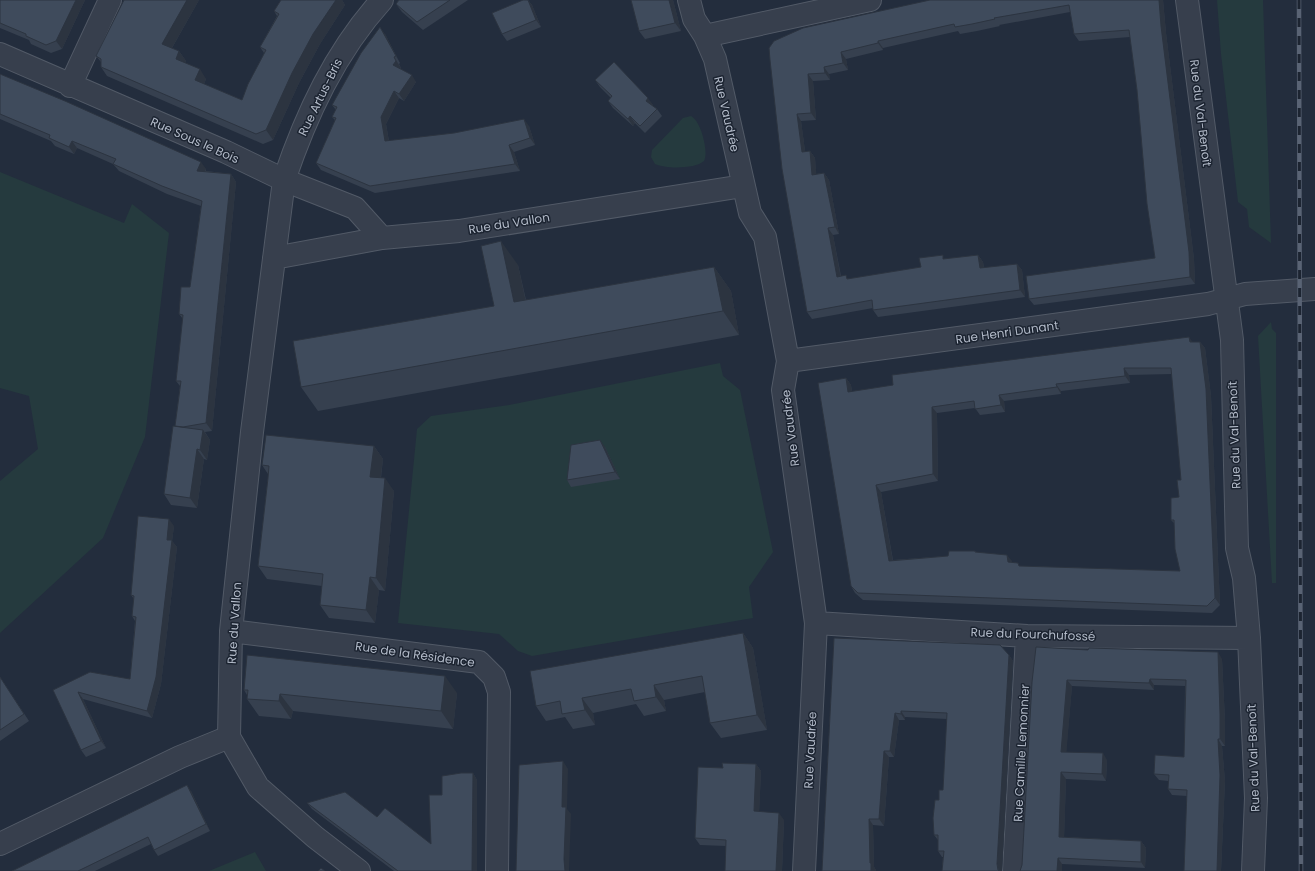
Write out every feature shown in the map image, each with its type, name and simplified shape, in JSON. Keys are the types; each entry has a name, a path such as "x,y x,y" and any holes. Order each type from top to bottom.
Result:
{"street":[{"path":"70,86 110,0"},
{"name":"Rue Artus-Bris","path":"284,180 296,146 334,63 369,14 382,0"},
{"name":"Rue Vaudrée","path":"689,0 694,19 705,36 715,59 750,213 765,237 788,361 784,390 816,623 804,871"},
{"path":"705,36 870,0"},
{"name":"Rue du Val-Benoît","path":"1187,0 1232,340 1237,548 1244,578 1249,638 1256,798 1253,871"},
{"name":"Rue Sous le Bois","path":"0,54 70,86 226,152 284,180 355,208 382,238"},
{"name":"Rue du Vallon","path":"229,737 231,631 253,426 284,180"},
{"name":"Rue du Vallon","path":"274,258 382,238 459,231 743,186"},
{"name":"Rue Henri Dunant","path":"788,361 1200,305 1246,294 1315,289"},
{"name":"Rue du Fourchufossé","path":"816,623 1027,636 1249,638"},
{"name":"Rue de la Résidence","path":"231,631 479,662 494,677 499,692 497,871"},
{"name":"Rue Camille Lemonnier","path":"1014,871 1027,636"},
{"path":"0,844 180,757 229,737 258,787 315,837 359,871"}],"green space":[{"path":"1217,0 1263,0 1271,243 1249,227 1247,209 1238,202 1221,54"},
{"path":"691,116 695,119 701,130 705,144 704,161 700,164 687,167 666,167 655,164 651,157 652,150 683,118"},
{"path":"0,172 124,223 132,204 169,233 145,437 103,538 0,633 0,481 38,449 29,396 0,388"},
{"path":"1271,322 1272,329 1276,333 1276,583 1272,583 1258,336"},
{"path":"720,363 723,376 740,390 773,552 749,587 753,618 532,656 518,651 499,634 398,623 417,429 431,416 509,405"},
{"path":"255,852 266,871 209,871"}],"building":[{"path":"0,0 76,0 56,41 46,45 26,36 26,34 0,23"},
{"path":"124,0 187,0 162,44 179,51 176,59 200,69 195,80 242,100 248,84 266,50 260,47 279,14 274,11 281,0 336,0 313,34 292,73 266,130 256,134 101,67 101,59 96,56"},
{"path":"399,0 450,0 417,22 396,4"},
{"path":"523,0 528,0 536,20 502,34 492,13"},
{"path":"631,0 669,0 675,23 639,31"},
{"path":"930,0 1159,0 1189,252 1190,277 1029,299 1026,276 1155,258 1147,204 1137,90 1129,30 1074,34 1069,5 994,18 995,19 955,27 954,24 878,41 878,43 841,52 843,63 824,67 825,73 808,74 811,113 797,114 802,152 810,151 812,175 824,173 835,227 828,228 837,277 846,275 847,279 921,267 919,258 943,255 943,259 978,255 980,268 1017,264 1020,290 873,310 872,300 807,312 782,169 769,48 774,41 803,28"},
{"path":"380,27 396,56 394,57 396,61 393,65 412,75 399,94 394,91 381,117 385,141 454,133 524,119 530,138 509,145 515,164 370,186 316,163 336,118 332,117 337,107 332,105 361,53"},
{"path":"614,62 648,98 646,101 657,109 640,126 630,116 628,119 608,101 612,96 595,80"},
{"path":"0,74 65,101 201,162 197,171 231,174 206,423 183,427 175,426 181,381 176,381 183,315 179,314 181,287 190,287 202,201 162,186 113,164 116,159 72,141 69,147 49,138 50,135 0,114"},
{"path":"501,241 514,302 714,267 723,311 301,387 293,341 494,306 481,246"},
{"path":"1189,337 1190,342 1200,342 1206,389 1215,598 1207,606 858,593 851,586 818,383 846,378 848,392 893,385 892,375","holes":["1124,368 1171,368 1181,480 1177,480 1179,497 1171,498 1171,520 1174,520 1175,549 1180,571 1019,566 1018,563 1008,562 1007,555 975,551 949,551 948,556 889,561 876,485 933,474 932,407 974,401 975,409 1001,405 999,395 1057,387 1056,384 1125,376"]},
{"path":"173,426 203,430 200,450 197,449 190,498 164,494"},
{"path":"266,435 374,446 370,477 385,478 376,578 370,577 366,610 320,605 323,574 258,566 269,466 262,465"},
{"path":"600,440 615,472 567,480 571,445"},
{"path":"138,516 169,519 167,540 172,540 156,677 147,711 78,692 101,741 81,750 53,690 90,672 130,679 136,617 132,616 134,596 131,595"},
{"path":"743,633 757,715 710,723 702,676 654,685 656,697 634,701 631,689 582,698 585,710 562,714 560,701 536,706 530,671"},
{"path":"834,638 1000,645 1009,655 997,864 999,871 942,871 944,851 938,851 938,835 934,835 933,818 935,800 939,800 939,790 943,790 947,713 901,711 901,714 895,713 890,751 884,751 879,819 869,819 871,871 822,871"},
{"path":"1036,647 1088,650 1089,648 1218,652 1220,739 1218,739 1220,775 1217,871 1184,871 1187,790 1168,789 1169,775 1154,774 1155,755 1184,757 1186,680 1150,679 1149,683 1067,680 1061,752 1103,753 1102,774 1061,772 1059,837 1141,841 1141,862 1058,858 1057,871 1020,871 1022,865 1032,682"},
{"path":"247,655 445,676 441,711 280,694 279,701 247,699 248,690 244,690"},
{"path":"0,677 24,714 0,730"},
{"path":"563,761 562,807 566,807 565,871 516,871 519,765"},
{"path":"722,763 756,764 754,811 779,813 776,871 725,871 726,840 695,838 698,767 723,768"},
{"path":"473,773 472,871 398,871 307,803 345,792 377,817 385,808 431,844 429,795 442,795 442,776"},
{"path":"187,785 206,824 154,850 148,837 78,871 12,871"},
{"path":"321,868 325,871 318,871"}],"railway":[{"path":"1299,0 1301,871"}]}
